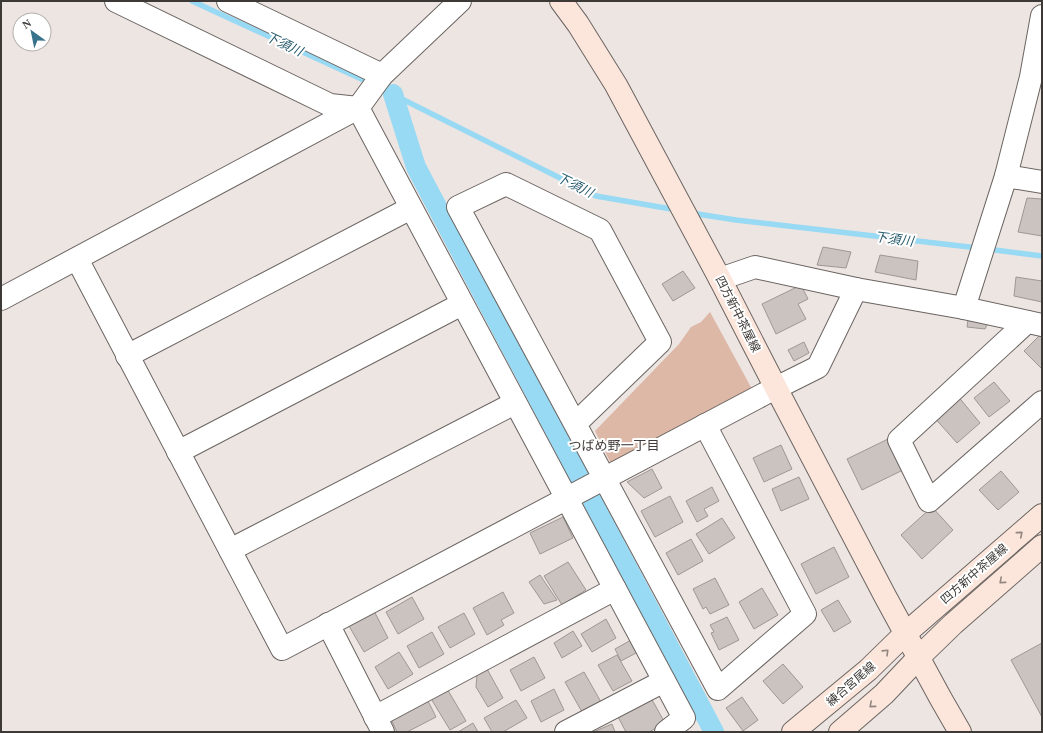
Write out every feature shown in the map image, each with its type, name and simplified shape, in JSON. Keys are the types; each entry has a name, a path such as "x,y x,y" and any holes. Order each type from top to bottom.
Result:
{"main road":[{"name":"四方新中茶屋線","path":"561,1 578,24 616,85 720,279 882,589 960,732"},
{"name":"四方新中茶屋線","path":"906,633 1042,516"},
{"name":"四方新中茶屋線","path":"919,657 953,624 1042,546"},
{"name":"練合宮尾線","path":"793,732 868,670 906,633"},
{"path":"840,732 884,694 919,657"}],"street":[{"path":"116,1 330,105 358,108"},
{"path":"228,1 382,75"},
{"path":"1,299 358,108 382,75 458,2"},
{"path":"964,308 1006,176 1031,77 1042,16"},
{"path":"358,108 684,718 666,732"},
{"path":"1006,176 1042,182"},
{"path":"575,424 660,342 600,230 506,184 458,207 604,478 718,689 805,614 705,425"},
{"path":"128,356 411,208"},
{"path":"77,259 282,649 604,478 818,367 856,288"},
{"path":"720,279 755,267 1034,323"},
{"path":"178,452 462,304"},
{"path":"1034,323 899,440 929,501 1042,402"},
{"path":"230,550 515,403"},
{"path":"328,624 379,724 615,589"},
{"path":"566,732 664,681"}],"shaded area":[{"path":"710,312 752,389 612,466 595,431 679,344 691,327 701,322"}],"building":[{"path":"1027,198 1042,199 1042,236 1018,232"},
{"path":"823,247 851,252 846,268 817,265"},
{"path":"880,255 918,261 916,280 875,272"},
{"path":"683,271 695,288 673,301 662,284"},
{"path":"1016,277 1042,281 1042,302 1014,296"},
{"path":"801,285 808,299 798,304 806,319 776,334 762,304"},
{"path":"968,320 988,323 985,329 967,327"},
{"path":"1042,333 1042,369 1024,351"},
{"path":"804,342 809,353 794,361 788,350"},
{"path":"994,382 1010,401 989,417 974,398"},
{"path":"957,395 980,423 957,443 933,416"},
{"path":"888,439 903,470 862,490 847,459"},
{"path":"781,445 792,469 764,482 753,458"},
{"path":"652,469 662,488 644,498 627,482"},
{"path":"1001,471 1019,492 998,510 979,490"},
{"path":"799,477 809,499 781,511 772,489"},
{"path":"712,487 719,501 704,509 708,516 697,522 686,501"},
{"path":"670,496 683,522 655,537 641,511"},
{"path":"932,507 953,530 922,559 901,535"},
{"path":"563,517 573,538 540,554 530,533"},
{"path":"722,518 735,538 709,554 696,534"},
{"path":"691,539 703,561 678,575 666,553"},
{"path":"834,547 849,577 816,594 801,564"},
{"path":"568,562 586,590 562,605 544,576"},
{"path":"540,575 557,600 544,604 529,582"},
{"path":"715,578 729,605 710,614 706,607 703,609 693,589"},
{"path":"762,588 778,615 754,629 739,602"},
{"path":"503,592 514,613 501,620 504,625 487,635 473,608"},
{"path":"412,597 424,619 398,634 386,612"},
{"path":"838,600 851,622 834,632 821,610"},
{"path":"374,611 388,638 364,652 349,626"},
{"path":"464,613 475,634 450,648 438,627"},
{"path":"727,617 739,640 719,650 711,633 714,632 710,625"},
{"path":"606,619 616,638 592,652 581,634"},
{"path":"573,631 582,646 562,658 554,643"},
{"path":"432,632 444,654 419,668 407,646"},
{"path":"631,640 638,652 621,661 615,649"},
{"path":"1042,643 1042,717 1011,660"},
{"path":"399,652 413,674 388,689 375,667"},
{"path":"617,655 632,681 613,691 598,665"},
{"path":"534,657 545,678 521,691 510,670"},
{"path":"783,664 803,687 783,704 763,681"},
{"path":"487,669 503,698 488,707 476,687 477,675"},
{"path":"584,672 601,702 582,712 565,682"},
{"path":"446,687 466,721 450,730 430,697"},
{"path":"554,689 564,710 541,722 531,701"},
{"path":"650,696 665,723 649,732 626,732 617,715"},
{"path":"742,697 758,720 743,731 726,708"},
{"path":"427,699 436,717 407,732 397,732 390,717"},
{"path":"516,700 527,718 503,732 492,732 484,718"},
{"path":"473,723 478,732 458,732"},
{"path":"612,724 615,732 593,732"}],"waterway":[{"name":"下須川","path":"192,1 370,83"},
{"name":"下須川","path":"378,87 596,196 677,210"},
{"path":"393,94 416,167 714,732"},
{"name":"下須川","path":"691,213 736,220 978,248"},
{"name":"下須川","path":"987,249 1042,256"}],"district":[{"name":"つばめ野一丁目","path":"614,445"}]}
